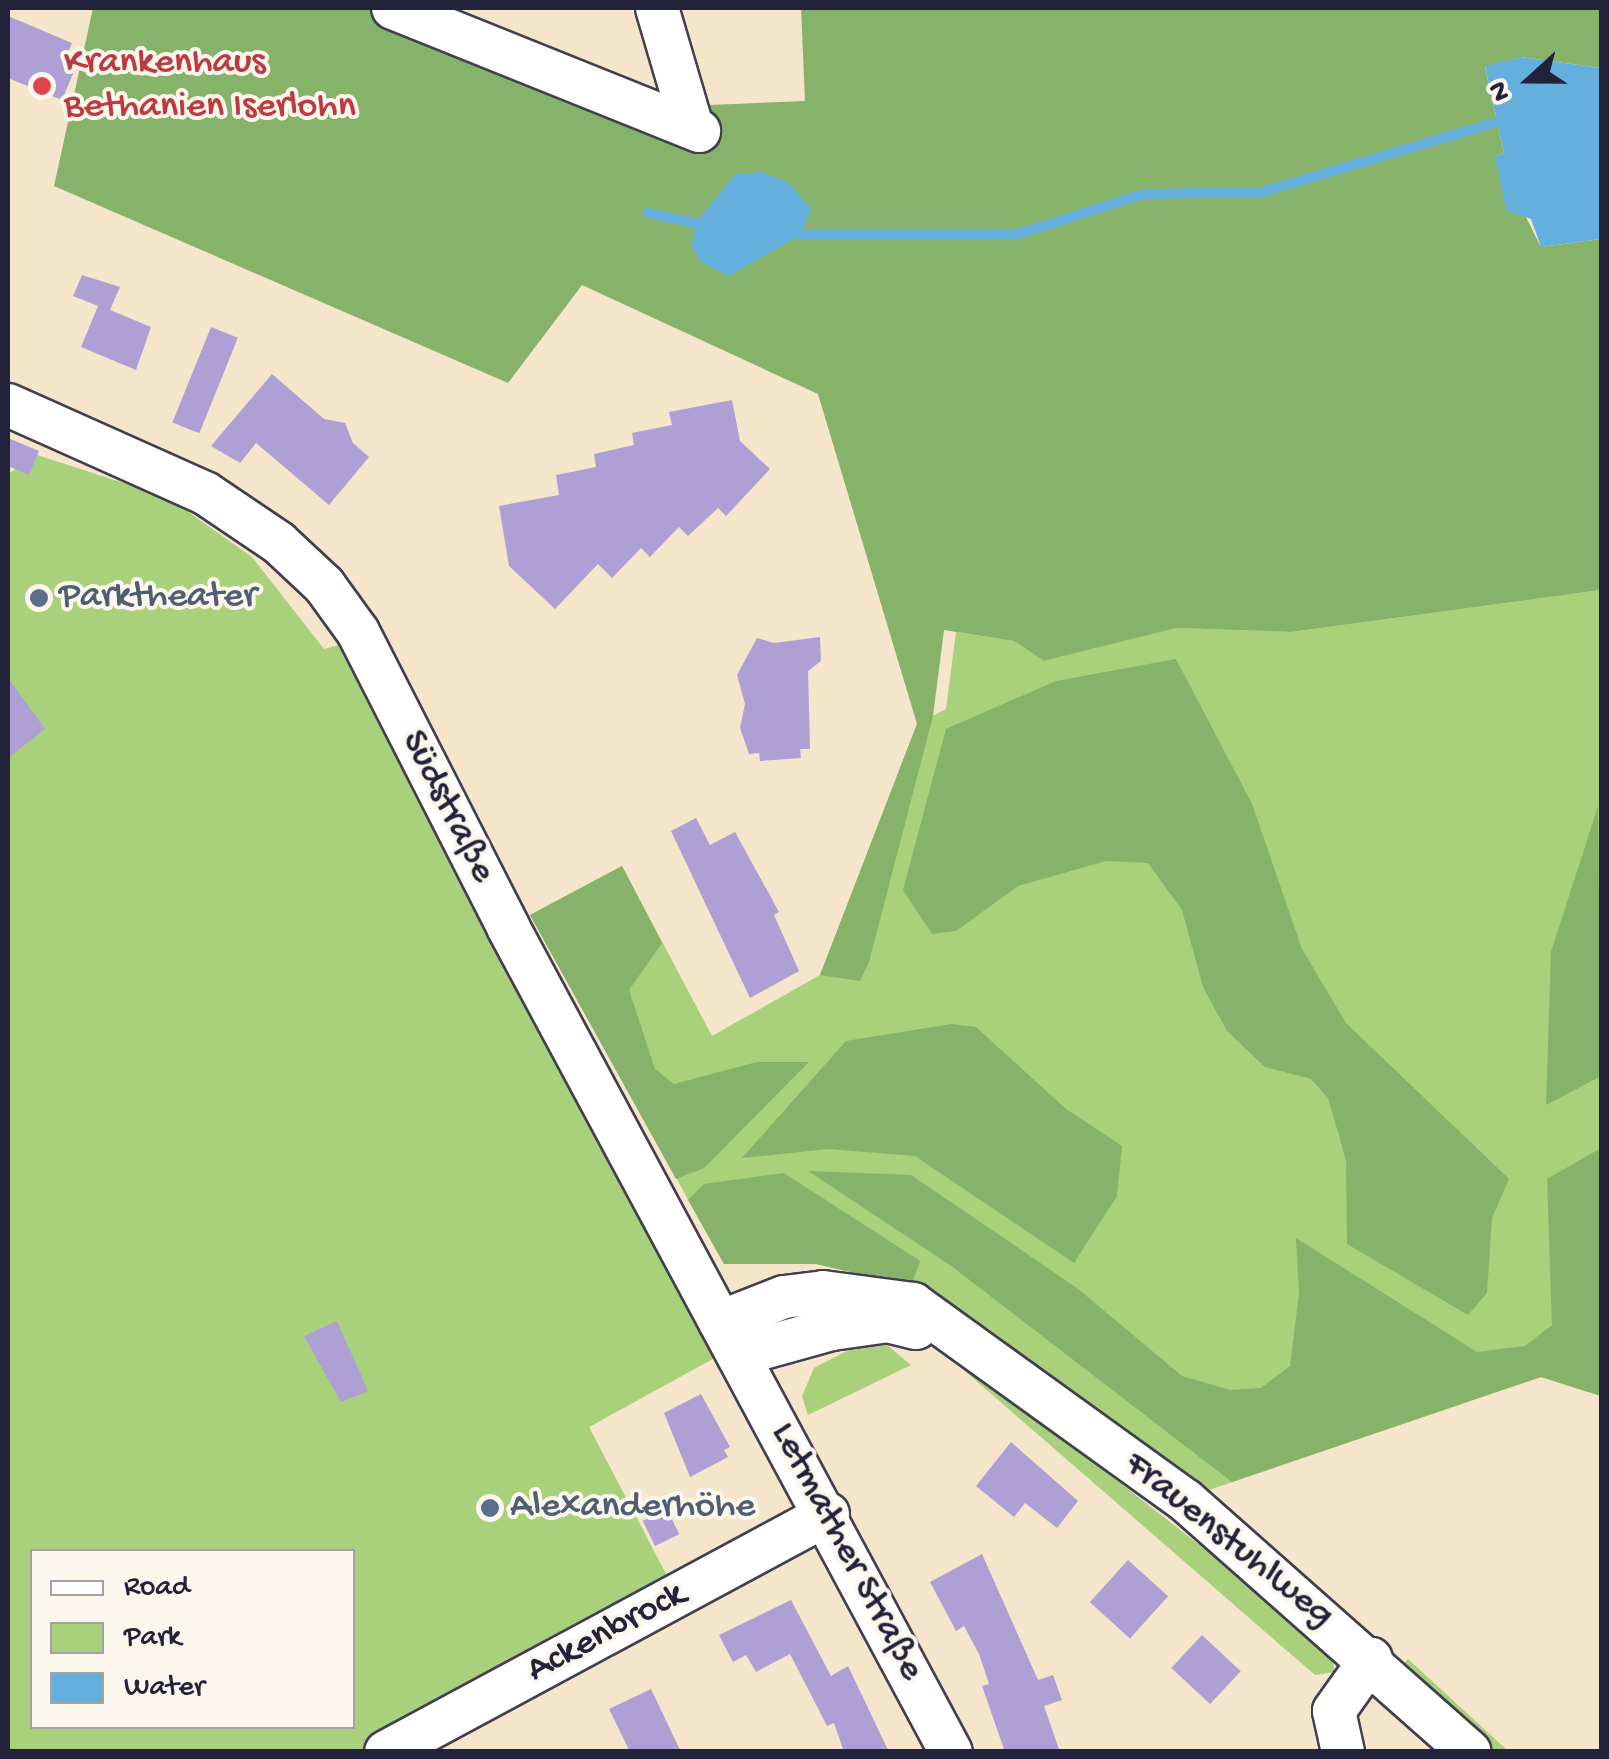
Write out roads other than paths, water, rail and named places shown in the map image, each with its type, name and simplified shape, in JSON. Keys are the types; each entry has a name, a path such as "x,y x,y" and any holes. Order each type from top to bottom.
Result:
{"street":[{"path":"394,8 696,129 657,8"},
{"name":"Südstraße","path":"8,405 205,493 279,543 324,585 358,632 729,1338"},
{"name":"Frauenstuhlweg","path":"729,1338 784,1298 823,1292 913,1304 974,1343 1185,1500 1371,1659 1470,1752"},
{"name":"Letmather Straße","path":"729,1338 828,1514 951,1752"},
{"name":"Ackenbrock","path":"404,1747 828,1514"},
{"path":"1343,1752 1334,1711 1371,1659"}],"water":[{"path":"1521,57 1601,68 1601,239 1541,247 1531,219 1506,210 1495,156 1504,153 1485,66"},
{"path":"761,172 788,182 811,209 801,235 729,276 700,262 692,246 695,223 736,174"}],"waterway":[{"path":"801,235 1018,234 1144,194 1262,192 1497,122"},
{"path":"648,213 695,223"}],"place":[{"name":"Krankenhaus Bethanien Iserlohn","path":"42,86"},
{"name":"Parktheater","path":"39,598"},
{"name":"Alexanderhöhe","path":"490,1508"}]}
